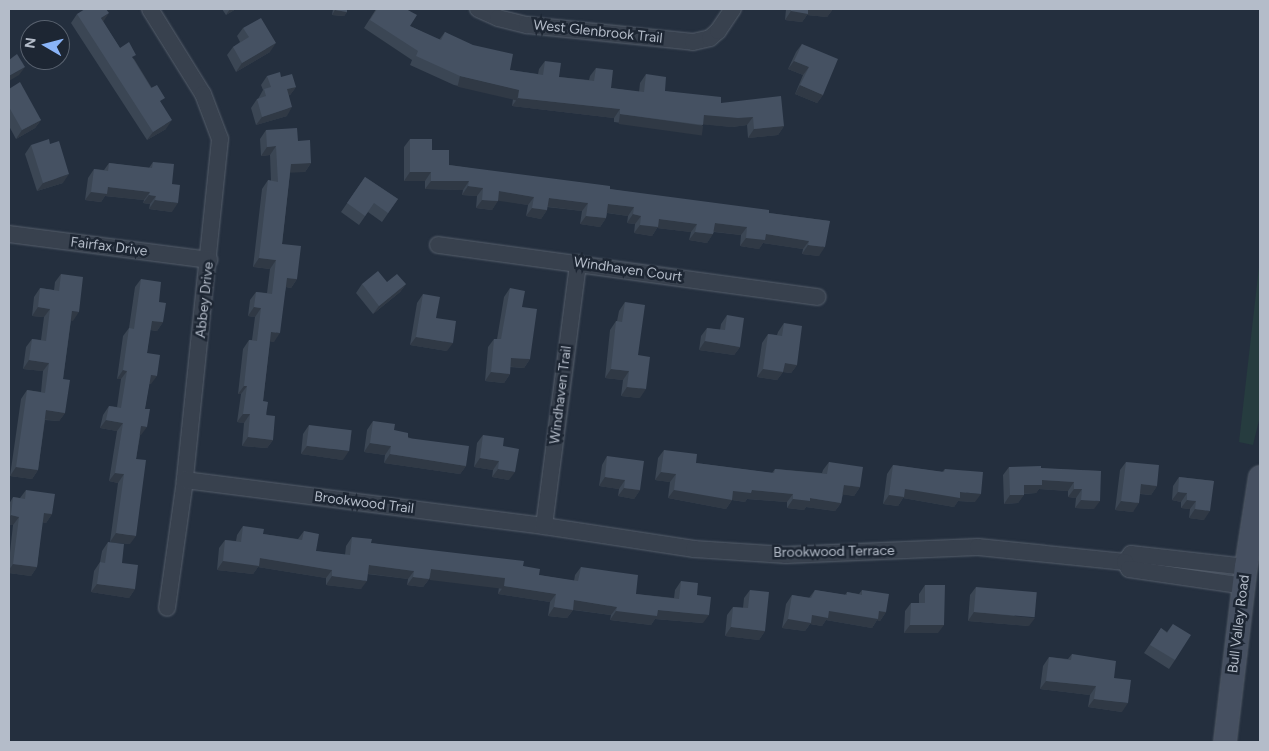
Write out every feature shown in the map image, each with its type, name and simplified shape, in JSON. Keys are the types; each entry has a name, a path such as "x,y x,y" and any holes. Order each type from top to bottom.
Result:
{"street":[{"name":"Abbey Drive","path":"150,9 203,94 220,139 185,480 167,608"},
{"name":"West Glenbrook Trail","path":"478,9 498,18 526,25 693,42 710,38 718,31 733,9"},
{"name":"Fairfax Drive","path":"9,234 209,260"},
{"name":"Windhaven Court","path":"438,245 817,297"},
{"name":"Windhaven Trail","path":"544,526 578,263"},
{"name":"Bull Valley Road","path":"1225,742 1245,576 1260,477"},
{"name":"Brookwood Trail","path":"185,480 544,526"},
{"name":"Brookwood Terrace","path":"544,526 694,549 786,555 978,547 1125,562 1131,554 1245,576"}],"green space":[{"path":"1260,258 1260,416 1253,445 1239,442"}],"building":[{"path":"85,9 106,9 109,13 101,18 120,48 129,42 136,55 132,57 151,88 157,85 165,98 160,101 172,120 153,132 77,14"},
{"path":"347,9 347,12 335,10"},
{"path":"377,9 406,9 417,15 410,26 441,40 445,32 473,45 513,54 510,70 543,75 545,61 561,63 559,77 594,81 596,68 613,70 611,88 644,92 646,74 666,77 665,91 721,97 721,103 781,96 784,126 754,129 753,117 738,118 704,115 703,125 620,114 620,109 518,98 519,90 460,76 416,56 418,51 370,20"},
{"path":"791,9 808,9 808,14 791,11"},
{"path":"261,18 276,43 242,63 233,47 249,37 243,28"},
{"path":"802,44 838,59 823,95 800,85 809,67 794,61"},
{"path":"17,54 20,59 20,70 9,76 9,60"},
{"path":"280,72 281,77 292,74 296,87 287,89 292,107 262,117 257,99 266,96 264,89 271,87 267,76"},
{"path":"20,82 41,120 22,130 9,107 9,89"},
{"path":"297,128 298,141 310,140 311,163 291,164 282,244 301,246 297,279 287,278 280,333 271,332 263,401 268,402 266,415 275,416 273,440 248,437 250,414 243,414 247,386 244,386 249,340 257,341 261,308 254,307 256,292 272,294 276,260 259,258 268,180 278,182 276,146 267,147 266,130"},
{"path":"49,139 50,144 59,141 69,174 43,183 31,145"},
{"path":"410,139 432,139 432,150 449,150 449,165 610,186 610,189 769,210 769,213 830,221 825,247 808,245 809,241 766,234 765,240 746,238 747,227 715,223 713,234 695,232 697,224 659,219 658,227 640,225 641,216 633,214 634,207 608,204 606,218 586,216 588,203 549,198 547,210 532,208 534,197 499,191 498,201 482,200 483,188 468,186 469,181 431,181 431,172 410,172"},
{"path":"153,162 174,164 172,184 180,185 178,203 155,200 156,196 149,195 150,192 108,187 107,194 91,192 94,169 108,171 109,163 152,168"},
{"path":"365,177 398,199 388,213 374,203 365,216 347,203"},
{"path":"378,271 387,282 397,274 406,284 379,306 362,284"},
{"path":"61,274 83,277 79,312 72,311 63,379 70,380 65,413 46,410 38,470 16,467 27,390 45,393 49,363 29,360 32,339 46,341 50,309 38,307 40,288 59,291"},
{"path":"141,279 161,282 159,302 166,303 163,322 152,321 147,353 160,355 157,376 151,375 145,409 150,409 147,427 141,426 136,459 146,460 136,536 116,533 124,474 115,473 123,423 106,420 109,406 121,408 127,371 123,370 129,328 134,329"},
{"path":"510,288 525,291 522,307 537,309 530,359 511,358 510,374 491,372 494,339 501,339"},
{"path":"423,294 440,297 436,318 456,321 453,343 416,337"},
{"path":"625,302 645,305 638,355 650,357 646,389 627,387 629,371 611,369 616,321 622,322"},
{"path":"727,315 744,318 740,347 705,341 707,328 725,330"},
{"path":"784,323 802,326 797,365 785,363 783,372 763,369 768,334 782,336"},
{"path":"373,421 395,424 394,430 408,433 408,438 469,446 466,466 390,454 391,446 370,443"},
{"path":"309,425 352,430 349,451 306,446"},
{"path":"483,435 504,438 503,446 519,449 515,472 498,469 499,461 480,458"},
{"path":"664,450 697,454 696,463 774,473 775,469 827,474 829,462 863,467 860,487 844,485 841,503 810,498 810,501 793,499 793,494 752,490 751,493 733,491 732,500 674,490 676,474 661,472"},
{"path":"607,456 644,461 640,490 624,488 625,480 605,477"},
{"path":"1126,462 1159,465 1157,486 1141,484 1139,503 1121,501"},
{"path":"893,465 944,472 945,469 983,472 981,494 960,492 960,498 905,489 904,497 889,495"},
{"path":"1041,466 1041,468 1101,471 1100,501 1081,500 1082,489 1074,489 1074,482 1042,480 1042,485 1024,485 1024,495 1010,495 1009,467"},
{"path":"1179,477 1214,481 1210,511 1195,509 1196,501 1187,500 1187,493 1178,492"},
{"path":"26,490 55,494 52,514 44,513 37,567 13,564 19,517 11,515 13,497 25,499"},
{"path":"243,526 264,529 263,534 302,540 304,531 319,534 316,551 350,555 352,537 372,539 371,543 524,561 523,566 540,569 539,575 578,581 581,567 638,575 636,594 679,599 681,581 698,583 697,595 711,597 709,615 658,610 657,616 616,611 617,607 574,600 573,610 554,607 556,594 504,586 505,578 431,569 429,579 413,577 414,571 369,565 367,581 332,576 332,570 260,558 259,566 223,561 225,540 241,542"},
{"path":"108,542 124,544 122,563 138,565 135,589 97,584 100,562 105,563"},
{"path":"925,585 945,585 944,625 910,625 911,603 925,603"},
{"path":"976,587 1037,592 1035,617 974,612"},
{"path":"750,590 769,592 765,631 731,627 733,607 748,608"},
{"path":"815,590 847,595 847,592 862,595 862,590 889,594 886,612 879,611 878,619 829,611 828,618 812,615 811,623 788,619 792,595 811,598"},
{"path":"1173,624 1191,635 1175,660 1150,645 1161,628 1167,633"},
{"path":"1072,654 1116,661 1114,678 1131,680 1128,703 1094,699 1096,686 1046,681 1049,657 1071,660"}]}
